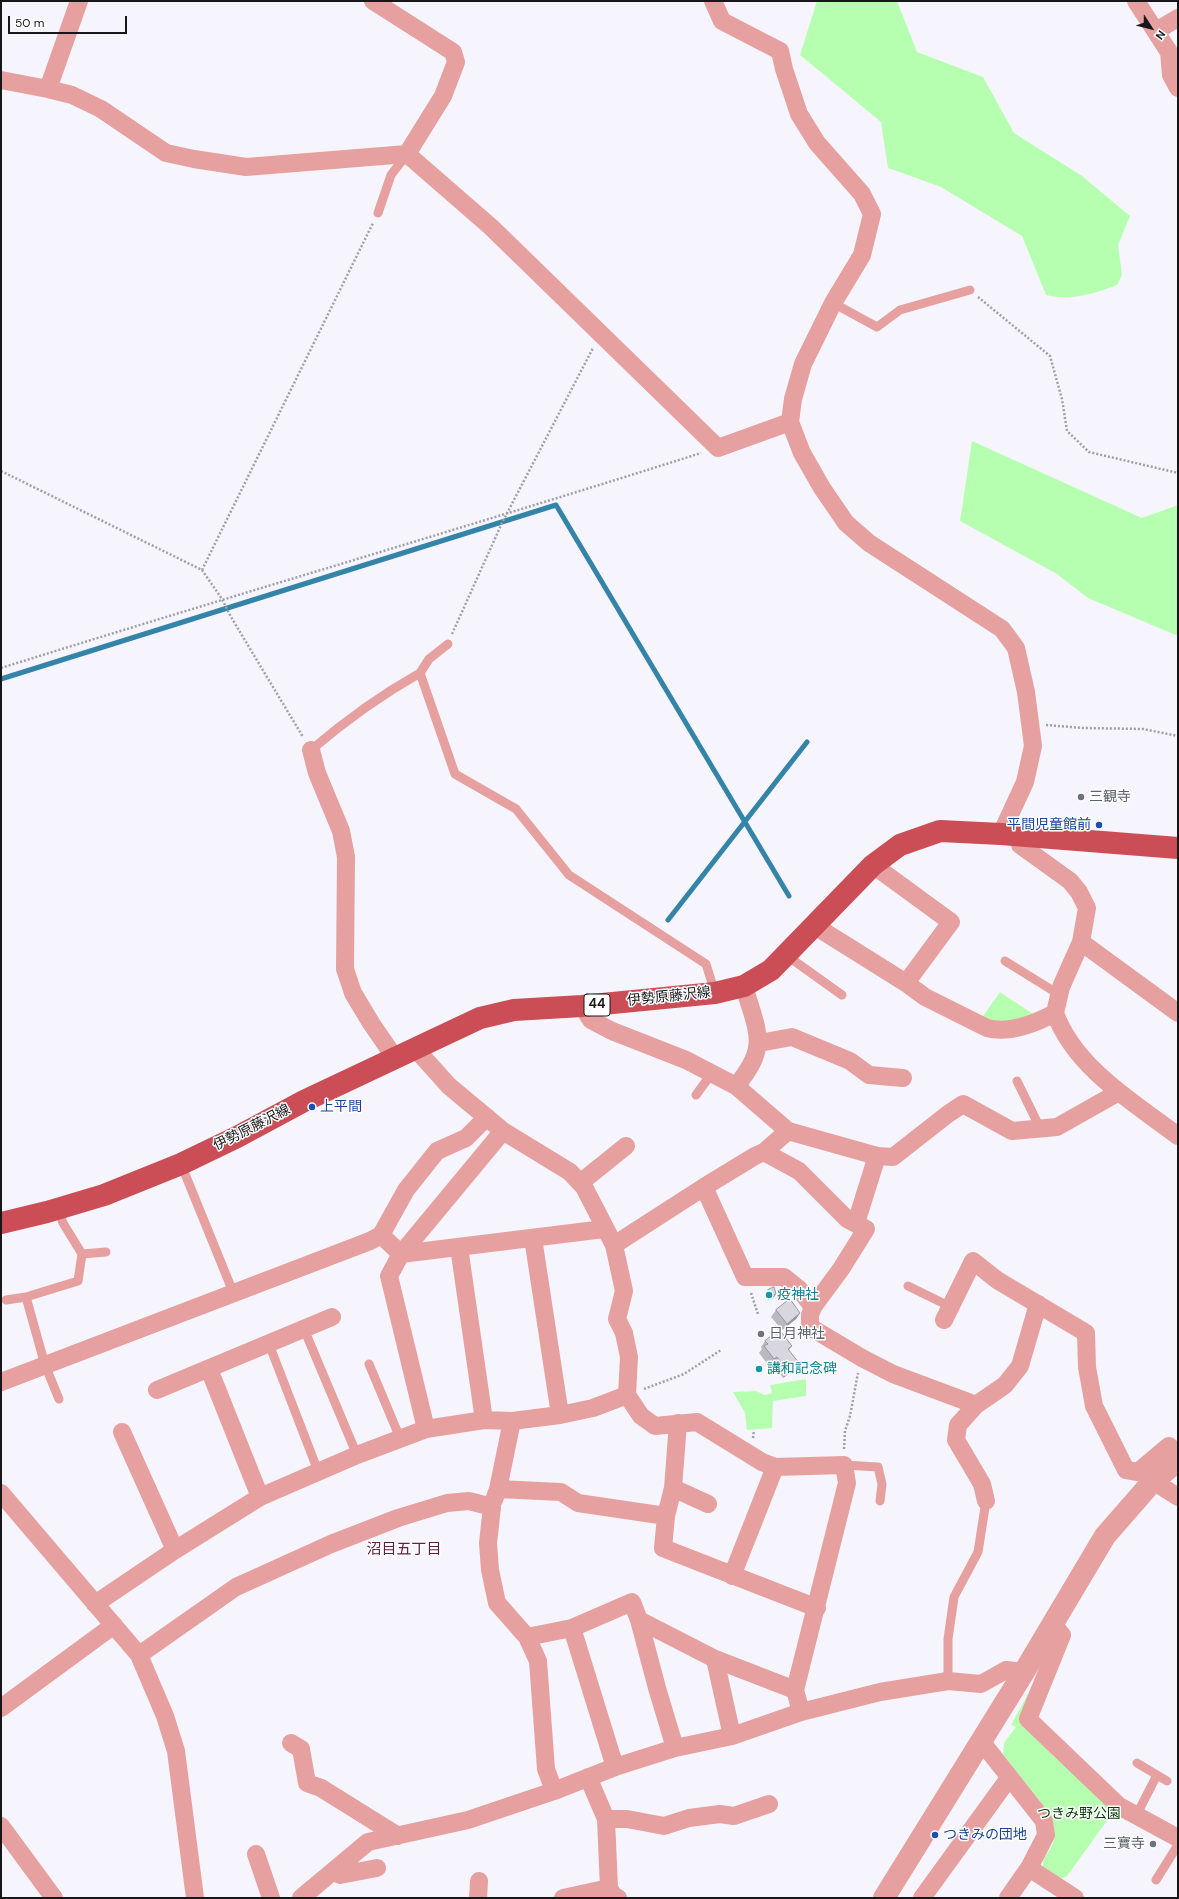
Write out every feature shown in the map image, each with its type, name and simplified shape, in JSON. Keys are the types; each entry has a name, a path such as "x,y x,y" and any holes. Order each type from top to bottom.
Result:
{"main road":[{"name":"伊勢原藤沢線","path":"1,1223 58,1209 104,1194 181,1164 237,1137 304,1101 456,1028 498,1012 582,1006 715,993 744,986 771,970 816,926 873,865 900,845 940,831 1178,848"}],"street":[{"path":"48,89 79,1"},
{"path":"373,1 453,52 456,62 443,96 407,154"},
{"path":"713,1 722,21 780,51 784,69 799,114 817,143 862,194 872,214 862,255 833,303 803,364 793,399 790,422 802,453 822,488 846,523 869,544 1002,629 1016,648 1026,692 1032,746 1025,782 1010,835 1020,845 1070,881 1079,892 1087,908 1081,942 1061,987 1056,1013 1061,1028 1084,1060 1119,1092 1178,1136"},
{"path":"1136,1 1169,52 1171,75 1178,88"},
{"path":"1156,31 1178,18"},
{"path":"1,80 72,95 101,109 166,153 194,160 246,167 407,154 491,227 718,448 790,422"},
{"path":"311,750 317,773 341,831 346,857 345,969 353,993 395,1058"},
{"path":"873,865 951,922 906,983"},
{"path":"816,926 906,983 925,997 987,1028 998,1031 1038,1022 1056,1013"},
{"path":"1081,942 1178,1012"},
{"path":"736,1086 749,1071 756,1055 759,1043 744,986"},
{"path":"582,1006 591,1020 612,1031 686,1060 736,1086 788,1131 877,1156 893,1157 948,1114 964,1104 1012,1131 1057,1127 1119,1092"},
{"path":"759,1043 792,1037 850,1061 869,1075 896,1072"},
{"path":"418,1047 422,1056 449,1086 503,1131 570,1172 584,1187 614,1245 624,1291 617,1319 624,1333 629,1357 627,1394 641,1416 655,1426 697,1422 762,1462 775,1467 844,1465 847,1483 817,1608 795,1690 800,1712"},
{"path":"1,1382 233,1292 370,1241 381,1235 406,1190 437,1152 466,1138 487,1117"},
{"path":"426,1429 389,1276 401,1254 503,1131"},
{"path":"764,1152 788,1131"},
{"path":"580,1183 626,1146"},
{"path":"614,1245 704,1187 745,1154 764,1152 799,1171 847,1219 866,1229 841,1269 813,1307 810,1315 810,1327 862,1358 893,1374 976,1406"},
{"path":"856,1223 877,1156"},
{"path":"704,1187 745,1277 784,1277 799,1290 813,1307"},
{"path":"401,1254 604,1228"},
{"path":"381,1235 401,1254"},
{"path":"533,1238 560,1414"},
{"path":"458,1247 484,1420"},
{"path":"947,1313 973,1261 997,1280 1086,1333 1087,1367 1094,1406 1126,1470 1138,1472 1169,1446 1178,1454"},
{"path":"986,1501 982,1484 956,1440 958,1425 976,1406 1005,1385 1020,1366 1038,1304"},
{"path":"157,1390 332,1317"},
{"path":"209,1369 260,1497"},
{"path":"95,1604 175,1550 260,1497 318,1471 400,1438 426,1429 484,1420 512,1421 594,1408 627,1394"},
{"path":"512,1421 498,1489 492,1507 488,1543 490,1570 497,1603 527,1637 538,1661 546,1769 554,1791"},
{"path":"678,1423 673,1488 666,1516 663,1548 817,1608"},
{"path":"122,1432 148,1475 175,1550"},
{"path":"884,1898 1024,1672 1105,1536 1153,1481 1178,1461"},
{"path":"732,1576 775,1467"},
{"path":"1153,1481 1178,1497"},
{"path":"673,1488 708,1504"},
{"path":"498,1489 561,1492 588,1510 645,1518 666,1516"},
{"path":"1,1493 139,1655 165,1716 176,1751 194,1898"},
{"path":"139,1655 236,1587 331,1544 398,1518 447,1503 469,1502 492,1507"},
{"path":"527,1637 572,1628 632,1602 639,1620 675,1748"},
{"path":"639,1620 714,1659 795,1690"},
{"path":"1052,1623 1062,1635 1028,1719 1119,1806 1178,1838"},
{"path":"1,1708 114,1625"},
{"path":"572,1628 615,1767"},
{"path":"714,1659 732,1736"},
{"path":"301,1898 368,1842 468,1820 554,1791 615,1767 675,1748 732,1736 800,1712 880,1692 948,1681 981,1684 1006,1670 1024,1672"},
{"path":"981,1741 1044,1821 1046,1835 1029,1868 1008,1898"},
{"path":"291,1743 301,1749 307,1783 321,1788 398,1836"},
{"path":"563,1898 613,1893 606,1819 588,1777"},
{"path":"922,1898 1009,1778"},
{"path":"606,1819 627,1819 664,1826 689,1818 720,1814 734,1816 769,1804"},
{"path":"1,1826 54,1898"},
{"path":"256,1854 267,1868 271,1898"},
{"path":"1029,1868 1075,1898"},
{"path":"335,1870 340,1875 369,1874"}],"lane":[{"path":"378,213 391,175 407,154"},
{"path":"833,303 877,327 900,310 970,290"},
{"path":"311,750 331,732 392,689 420,673 429,659 448,644"},
{"path":"420,673 455,774 516,809 569,875 706,964 715,993"},
{"path":"786,955 842,994"},
{"path":"1005,961 1060,995"},
{"path":"696,1095 712,1073"},
{"path":"1017,1080 1040,1128"},
{"path":"181,1164 233,1292"},
{"path":"6,1300 26,1297 78,1281 82,1254 63,1223 58,1209"},
{"path":"82,1254 106,1252"},
{"path":"908,1286 947,1313"},
{"path":"26,1297 45,1365 59,1399"},
{"path":"304,1329 357,1455"},
{"path":"269,1344 318,1471"},
{"path":"369,1364 400,1438"},
{"path":"844,1465 878,1467 882,1484 880,1501"},
{"path":"948,1681 948,1639 954,1597 978,1552 986,1501"},
{"path":"1137,1763 1167,1781"},
{"path":"1136,1816 1157,1775"},
{"path":"1156,1880 1178,1845"}],"path":[{"path":"202,570 378,213"},
{"path":"970,290 1050,356 1062,399 1066,431 1089,452 1178,473"},
{"path":"448,644 506,515 600,333"},
{"path":"1,668 222,599 506,515 718,448"},
{"path":"1,471 202,570 222,599 231,617 311,750"},
{"path":"1030,724 1083,728 1143,729 1178,736"},
{"path":"752,1295 758,1314"},
{"path":"627,1394 684,1374 721,1350"},
{"path":"845,1431 850,1416 862,1358"}],"green space":[{"path":"817,1 897,1 917,52 983,77 1014,133 1082,176 1130,216 1118,245 1122,275 1117,285 1082,296 1056,297 1046,295 1022,236 941,187 888,168 881,122 800,55"},
{"path":"972,441 1142,518 1178,505 1178,636 1088,598 1057,574 960,521"},
{"path":"1000,992 1033,1014 996,1029 981,1019"},
{"path":"806,1379 806,1396 773,1401 772,1428 747,1430 745,1413 733,1392 756,1391 765,1395 772,1393 770,1385"},
{"name":"つきみ野公園","path":"1033,1685 1022,1723 1114,1811 1067,1876 1060,1879 1043,1869 1044,1859 1054,1840 1052,1818 1003,1754 1004,1743 1016,1727 1011,1725"}],"building":[{"path":"774,1287 776,1294 770,1296 768,1290"},
{"path":"790,1299 800,1313 787,1324 776,1310"},
{"path":"776,1333 778,1336 782,1333 792,1346 788,1349 799,1363 788,1371 777,1357 774,1359 764,1346 768,1344 765,1341"}],"waterway":[{"path":"1,679 556,505 789,896"},
{"path":"668,920 807,742"}],"place":[{"name":"三観寺","path":"1081,797"},
{"name":"平間児童館前","path":"1099,825"},
{"name":"上平間","path":"312,1107"},
{"name":"疫神社","path":"769,1295"},
{"name":"日月神社","path":"761,1334"},
{"name":"講和記念碑","path":"759,1369"},
{"name":"つきみの団地","path":"935,1835"},
{"name":"三寶寺","path":"1153,1844"}],"district":[{"name":"沼目五丁目","path":"404,1550"}]}
